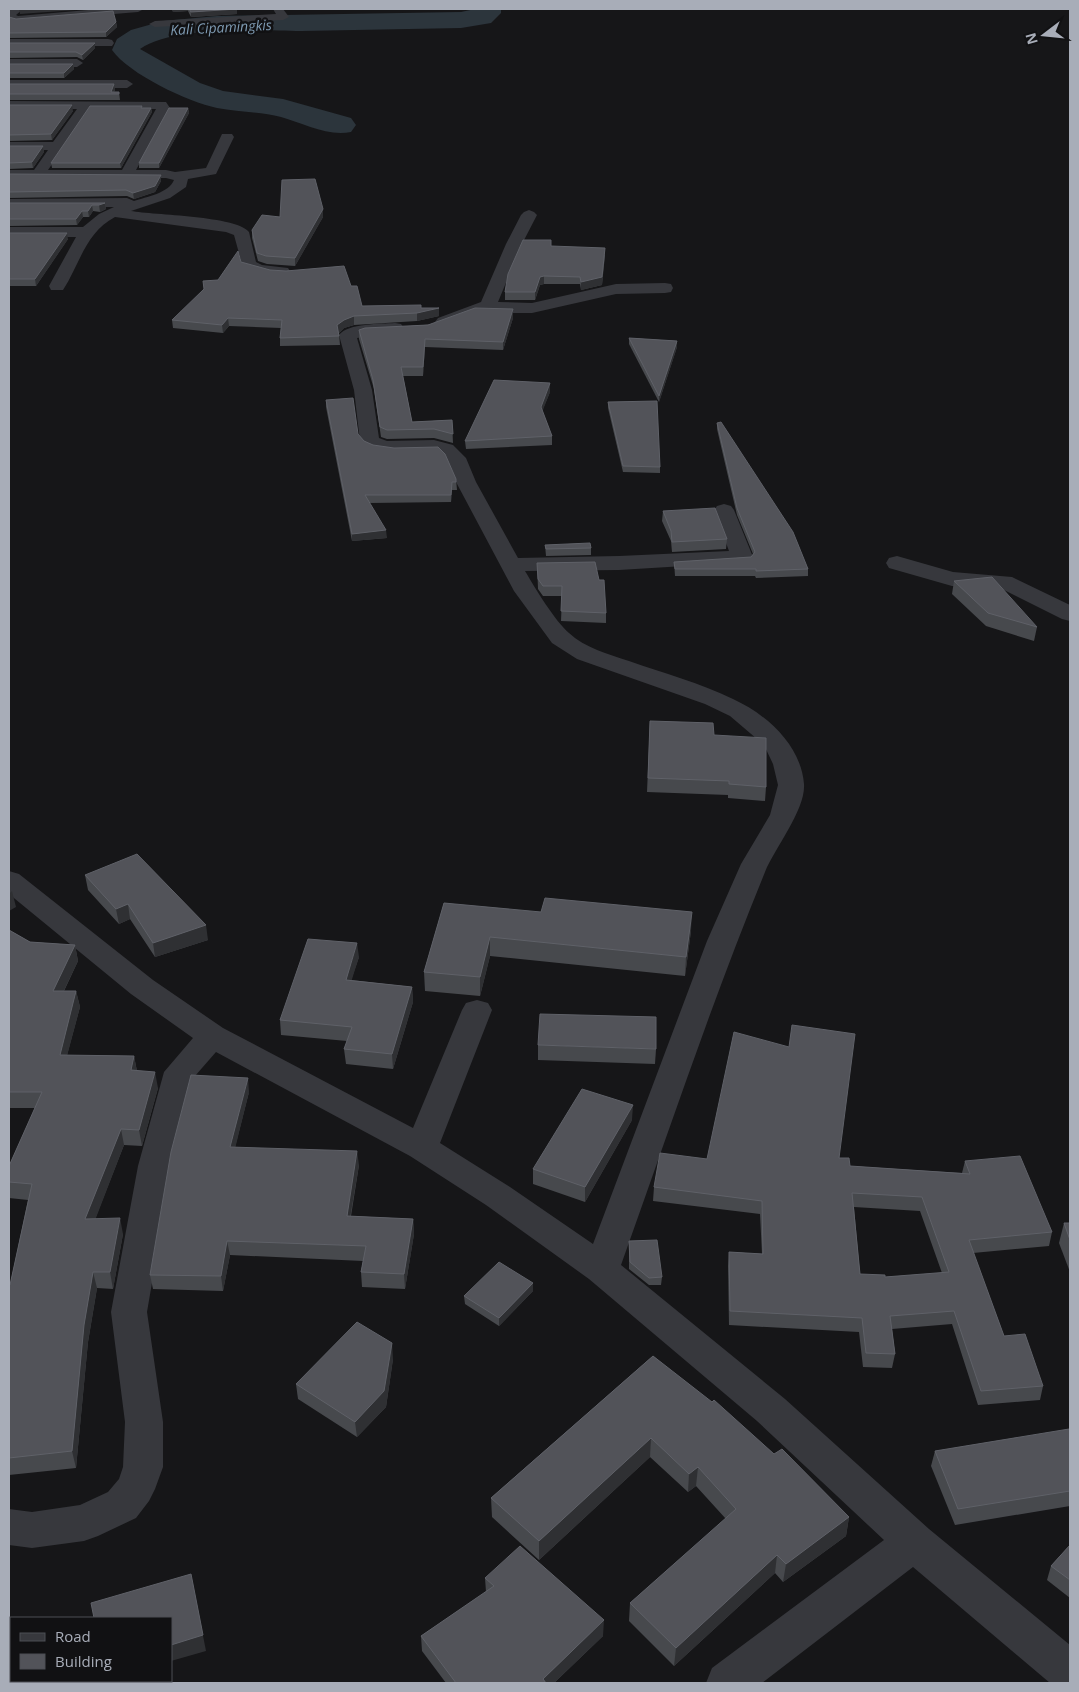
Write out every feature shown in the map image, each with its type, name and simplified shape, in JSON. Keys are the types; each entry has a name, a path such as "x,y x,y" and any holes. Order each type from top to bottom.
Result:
{"street":[{"path":"18,9 10,14 10,17 28,18 138,9"},
{"path":"155,24 283,17 278,9"},
{"path":"9,43 28,18"},
{"path":"9,43 108,43"},
{"path":"10,86 49,43"},
{"path":"9,63 77,63"},
{"path":"10,86 127,84"},
{"path":"9,105 152,104 163,107 126,174"},
{"path":"38,174 86,105"},
{"path":"9,174 177,176 211,171 228,137"},
{"path":"9,146 58,146"},
{"path":"57,286 86,232 104,216 166,194 178,187 182,180 177,176"},
{"path":"9,203 141,202"},
{"path":"114,213 158,220 212,224 234,229 241,232 247,263 254,268 294,272"},
{"path":"488,305 528,215"},
{"path":"9,232 86,232"},
{"path":"602,1269 722,941 754,864 783,815 790,785 786,764 776,741 739,711 714,698 585,654 560,638 525,590 466,482 456,458 446,449 434,446 384,448 370,442 362,390 348,335 363,330 420,328 488,305 505,308 532,308 616,289 640,287 665,288"},
{"path":"511,564 619,564 742,557 724,510"},
{"path":"896,564 952,579 1004,582 1070,614"},
{"path":"9,880 142,987 212,1036 422,1147 498,1196 602,1269 771,1410 914,1542 1070,1672"},
{"path":"422,1147 477,1010"},
{"path":"9,1527 32,1530 84,1523 122,1505 136,1490 143,1467 144,1422 129,1312 155,1166 180,1072 212,1036"},
{"path":"728,1683 914,1542"}],"building":[{"path":"189,9 237,9 191,12"},
{"path":"113,11 116,22 106,32 9,33 9,17 16,19"},
{"path":"9,43 95,43 82,55 76,52 9,52"},
{"path":"9,64 73,64 64,73 9,73"},
{"path":"9,84 114,84 111,92 119,92 119,94 9,94"},
{"path":"9,105 72,105 51,134 9,135"},
{"path":"90,106 142,106 141,108 151,108 120,163 51,163"},
{"path":"169,108 188,108 159,163 139,163"},
{"path":"9,146 43,146 32,162 9,163"},
{"path":"9,174 161,175 155,186 133,193 126,190 9,192"},
{"path":"315,179 323,209 295,258 266,256 257,253 252,230 262,215 280,217 282,180"},
{"path":"9,203 105,203 92,205 88,211 82,211 76,219 9,219"},
{"path":"9,233 67,233 35,279 9,279"},
{"path":"523,240 551,240 551,246 605,248 602,277 581,282 580,277 544,276 540,277 535,292 505,292 508,274"},
{"path":"238,251 241,262 270,270 286,271 344,266 351,286 357,286 362,306 421,305 421,308 439,308 417,313 354,316 337,325 339,336 280,338 282,320 228,318 222,325 172,320 204,289 203,281 218,280"},
{"path":"475,308 513,309 503,342 425,339 423,367 401,367 412,422 452,420 453,434 434,429 387,430 380,427 373,380 359,330 365,328 428,325"},
{"path":"629,338 677,341 659,396"},
{"path":"494,380 550,383 541,407 552,436 465,441"},
{"path":"353,398 358,434 364,441 373,445 394,448 438,447 445,454 456,479 456,482 452,482 451,495 365,495 386,530 352,534 326,400"},
{"path":"657,401 660,467 623,466 608,402"},
{"path":"721,422 793,532 808,569 756,571 756,569 675,569 674,562 751,557 755,552 737,508 717,423"},
{"path":"715,508 727,539 672,542 671,531 663,511"},
{"path":"590,543 591,548 546,549 545,545"},
{"path":"595,562 599,580 604,580 606,613 561,611 562,586 543,586 538,579 537,563"},
{"path":"992,577 1037,627 988,613 954,581"},
{"path":"650,721 713,723 714,735 766,738 766,787 729,784 729,781 648,778"},
{"path":"137,854 206,925 153,943 128,904 116,909 85,875"},
{"path":"545,898 692,912 686,957 490,937 480,977 424,972 444,903 541,912"},
{"path":"9,930 30,942 75,945 53,991 76,991 60,1055 134,1056 131,1070 155,1072 139,1130 121,1129 85,1219 120,1218 110,1272 93,1272 84,1325 72,1451 9,1458 9,1285 32,1184 9,1182 9,1166 42,1092 9,1092"},
{"path":"308,939 357,943 346,980 412,987 392,1054 344,1049 352,1027 280,1020"},
{"path":"540,1014 656,1017 656,1049 538,1045"},
{"path":"792,1025 855,1034 839,1158 849,1158 850,1166 970,1174 965,1161 1020,1156 1052,1232 969,1240 1004,1336 1025,1334 1043,1386 981,1391 954,1311 890,1316 895,1354 866,1353 862,1318 730,1311 729,1252 763,1254 762,1201 654,1187 660,1153 707,1159 734,1032 789,1047","holes":["852,1193 922,1197 949,1272 885,1277 885,1275 860,1274"]},
{"path":"191,1075 248,1078 230,1147 357,1151 347,1216 413,1219 404,1274 361,1272 366,1246 227,1241 221,1276 150,1275 171,1152"},
{"path":"582,1089 633,1105 585,1187 533,1169"},
{"path":"1064,1223 1070,1223 1070,1240"},
{"path":"657,1240 662,1277 649,1278 630,1262 629,1241"},
{"path":"499,1262 533,1283 499,1318 464,1296"},
{"path":"357,1322 392,1343 384,1391 355,1422 296,1384"},
{"path":"653,1356 712,1402 714,1400 774,1454 782,1449 849,1517 786,1564 777,1555 676,1648 630,1603 736,1509 698,1467 689,1474 651,1438 539,1541 491,1498"},
{"path":"1069,1429 1070,1491 958,1509 935,1451"},
{"path":"1070,1545 1070,1580 1051,1566"},
{"path":"520,1546 604,1620 543,1679 546,1683 456,1683 421,1636 494,1586 485,1578"},
{"path":"191,1574 203,1635 172,1645 172,1617 94,1617 91,1603"}],"waterway":[{"name":"Kali Cipamingkis","path":"340,125 283,108 218,99 190,89 129,54 126,50 127,45 141,36 163,29 217,24 461,20 482,17 488,13 488,9"}]}
